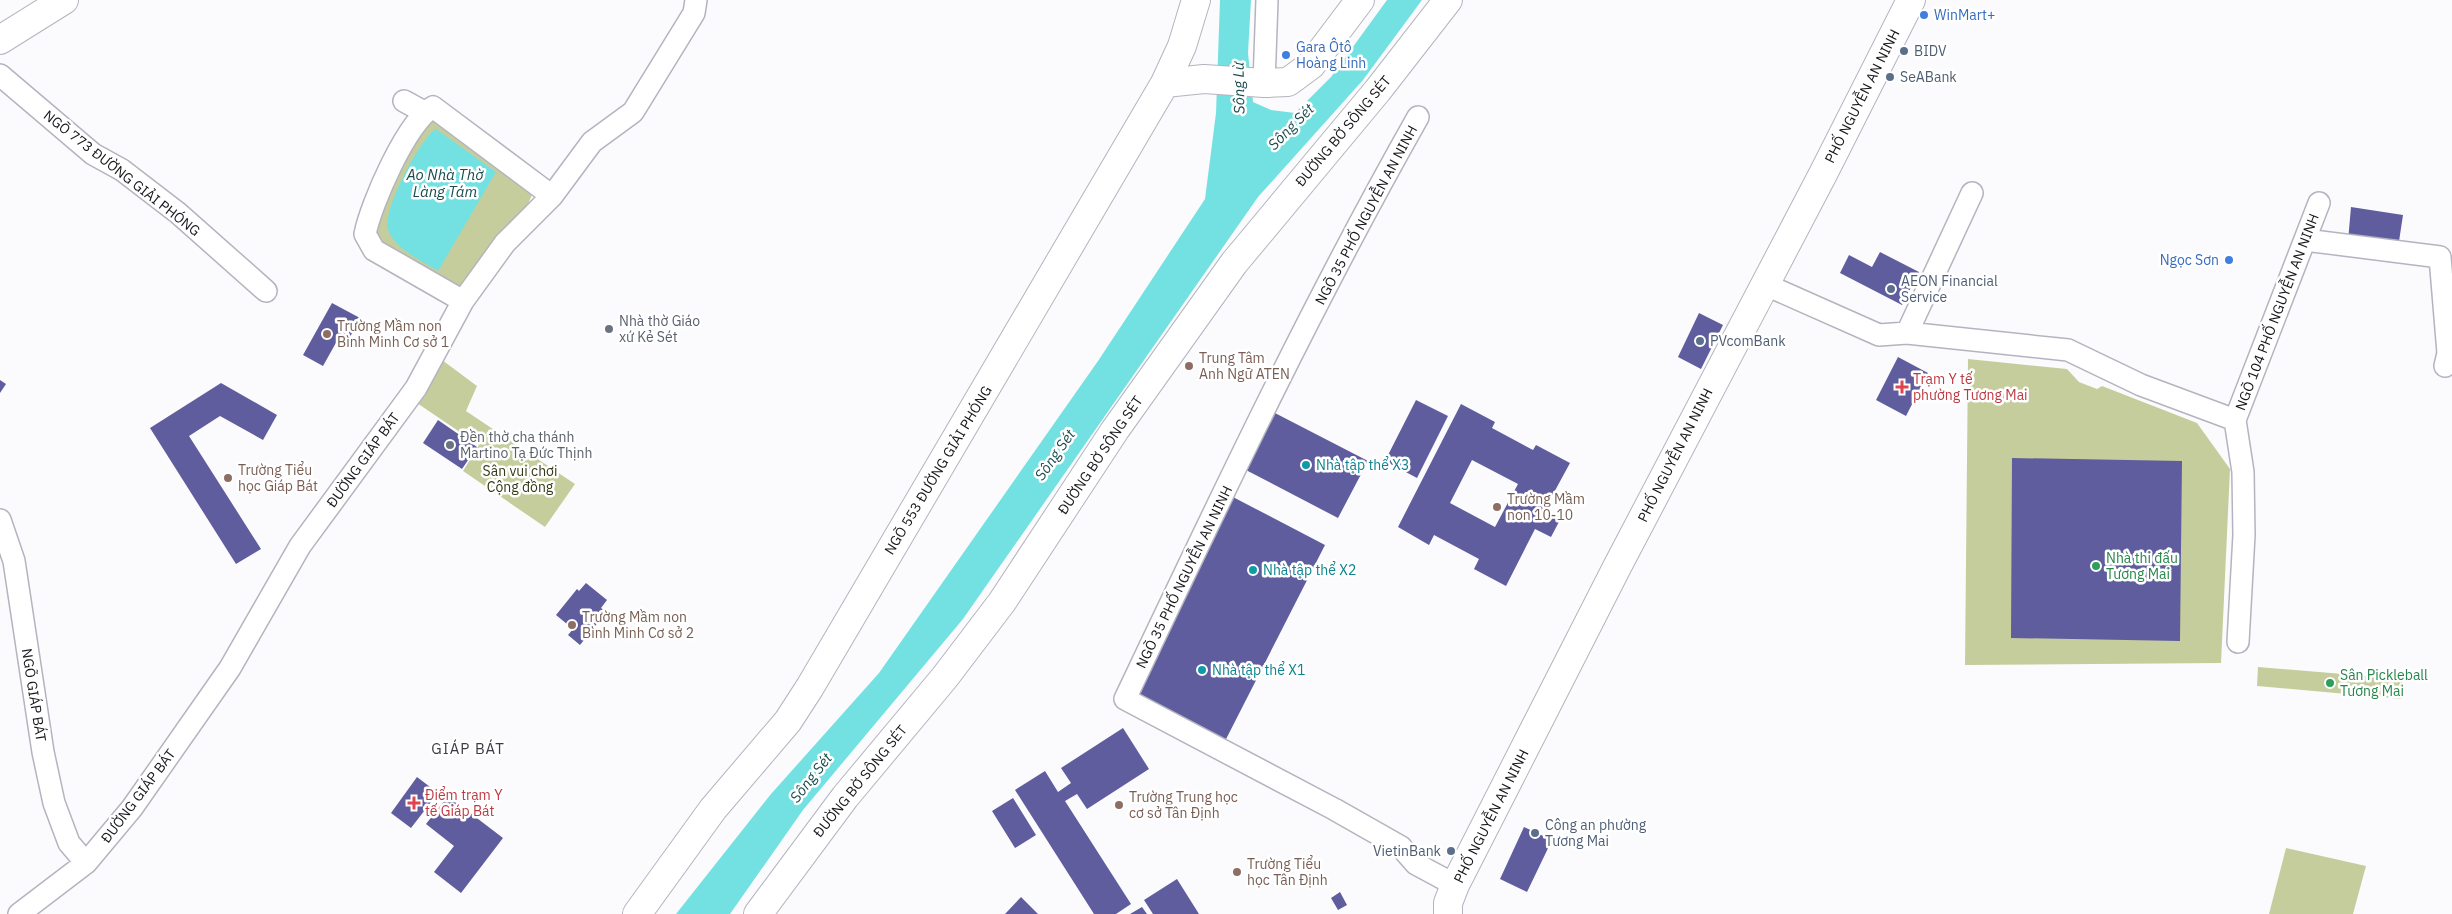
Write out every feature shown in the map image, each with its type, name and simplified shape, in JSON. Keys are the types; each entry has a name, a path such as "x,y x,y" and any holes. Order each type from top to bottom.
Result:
{"street":[{"path":"0,40 64,0"},
{"name":"ĐƯỜNG GIÁP BÁT","path":"19,914 86,863 132,808 230,668 300,546 416,388 463,302 505,243 552,196 592,142 633,112 694,14 696,0"},
{"name":"NGÕ 553 ĐƯỜNG GIẢI PHÓNG","path":"636,914 713,809 788,721 810,687 1165,83 1182,46 1196,0"},
{"path":"1264,83 1267,0"},
{"path":"1165,83 1204,79 1264,83 1288,82 1311,65 1360,0"},
{"name":"ĐƯỜNG BỜ SÔNG SÉT","path":"758,914 845,797 945,677 1002,602 1115,430 1234,263 1378,90 1448,0"},
{"name":"PHỐ NGUYỄN AN NINH","path":"1448,914 1448,903 1456,884 1764,284 1824,174 1911,0"},
{"name":"NGÕ 773 ĐƯỜNG GIẢI PHÓNG","path":"0,75 93,154 122,170 178,213 266,291"},
{"path":"404,101 424,112"},
{"path":"463,302 374,250 365,234 376,198 402,147 424,112 433,107 552,196"},
{"name":"NGÕ 35 PHỐ NGUYỄN AN NINH","path":"1418,117 1367,207 1317,305 1125,699 1334,809 1401,847 1416,864 1456,884"},
{"path":"1907,333 1972,193"},
{"name":"NGÕ 104 PHỐ NGUYỄN AN NINH","path":"2238,642 2244,535 2242,472 2235,420 2320,203"},
{"path":"2305,240 2440,257 2448,353 2445,366"},
{"name":"NGÕ 104 PHỐ NGUYỄN AN NINH","path":"1764,284 1878,335 1907,333 2068,350 2141,385 2235,420"},
{"name":"NGÕ GIÁP BÁT","path":"0,520 14,560 43,752 54,803 69,843 86,863"}],"green space":[{"path":"426,112 533,193 528,204 478,265 461,293 380,249 373,218"},
{"name":"Sân vui chơi Cộng đồng","path":"438,357 477,386 466,411 575,484 545,527 463,471 479,445 414,401"},
{"name":"Nhà thi đấu Tương Mai","path":"1968,359 2067,369 2079,382 2097,389 2102,386 2197,423 2230,469 2221,663 1965,665"},
{"name":"Sân Pickleball Tương Mai","path":"2258,667 2403,679 2402,699 2257,686"},
{"path":"2286,848 2366,866 2353,914 2269,914"}],"water":[{"path":"1220,0 1251,0 1248,53 1253,102 1271,110 1295,113 1331,77 1387,0 1422,0 1363,80 1258,197 963,619 803,810 730,914 676,914 771,794 879,673 1098,361 1205,199 1216,113"},
{"name":"Ao Nhà Thờ Làng Tám","path":"436,129 496,172 438,271 403,249 388,230 387,221 396,193 412,160 429,135"}],"building":[{"path":"2351,207 2403,215 2398,248 2348,241"},
{"name":"AEON Financial Service","path":"1880,252 1919,272 1902,305 1840,273 1849,255 1872,267"},
{"name":"Trường Mầm non Bình Minh Cơ sở 1","path":"332,303 360,318 350,337 342,332 323,366 303,355"},
{"name":"PVcomBank","path":"1699,313 1723,325 1701,369 1678,357"},
{"name":"Trạm Y tế phường Tương Mai","path":"1898,357 1928,373 1906,416 1876,400"},
{"path":"0,380 6,384 0,393"},
{"path":"221,383 277,415 263,440 220,416 189,436 261,549 236,564 150,428"},
{"path":"1416,400 1448,416 1417,478 1385,461"},
{"path":"1461,404 1495,422 1492,428 1533,450 1536,445 1570,463 1545,509 1561,518 1551,537 1535,529 1506,586 1474,569 1479,559 1434,535 1429,545 1398,527","holes":["1472,460 1518,484 1495,527 1450,503"]},
{"name":"Nhà tập thể X3","path":"1273,412 1368,461 1338,518 1244,469"},
{"name":"Đền thờ cha thánh Martino Tạ Đức Thịnh","path":"438,420 477,447 462,469 423,443"},
{"path":"2012,458 2182,461 2180,641 2011,638"},
{"path":"1231,496 1325,545 1223,745 1128,696"},
{"name":"Trường Mầm non Bình Minh Cơ sở 2","path":"586,583 607,600 601,608 606,612 580,645 568,635 573,629 556,615 577,589 579,591"},
{"path":"1123,728 1149,769 1087,809 1077,794 1065,801 1131,904 1116,914 1094,914 1015,790 1045,771 1058,792 1071,783 1061,768"},
{"name":"Điểm trạm Y tế Giáp Bát","path":"417,777 438,793 411,828 391,813"},
{"path":"448,796 503,838 461,893 434,872 454,846 426,824"},
{"path":"1013,798 1036,835 1015,848 992,811"},
{"path":"1524,827 1552,840 1527,892 1500,879"},
{"path":"1177,879 1199,914 1153,914 1144,900"},
{"path":"1340,892 1347,905 1338,910 1331,898"},
{"path":"1021,897 1038,914 1005,914"},
{"path":"1142,907 1147,914 1130,914"}],"place":[{"name":"WinMart+","path":"1924,15"},
{"name":"BIDV","path":"1904,51"},
{"name":"Gara Ôtô Hoàng Linh","path":"1286,55"},
{"name":"SeABank","path":"1890,77"},
{"name":"Ngọc Sơn","path":"2229,260"},
{"name":"AEON Financial Service","path":"1891,289"},
{"name":"Nhà thờ Giáo xứ Kẻ Sét","path":"609,329"},
{"name":"Trường Mầm non Bình Minh Cơ sở 1","path":"327,334"},
{"name":"PVcomBank","path":"1700,341"},
{"name":"Trung Tâm Anh Ngữ ATEN","path":"1189,366"},
{"name":"Trạm Y tế phường Tương Mai","path":"1902,387"},
{"name":"Đền thờ cha thánh Martino Tạ Đức Thịnh","path":"450,445"},
{"name":"Nhà tập thể X3","path":"1306,465"},
{"name":"Trường Tiểu học Giáp Bát","path":"228,478"},
{"name":"Trường Mầm non 10-10","path":"1497,507"},
{"name":"Nhà thi đấu Tương Mai","path":"2096,566"},
{"name":"Nhà tập thể X2","path":"1253,570"},
{"name":"Trường Mầm non Bình Minh Cơ sở 2","path":"572,625"},
{"name":"Nhà tập thể X1","path":"1202,670"},
{"name":"Sân Pickleball Tương Mai","path":"2330,683"},
{"name":"Điểm trạm Y tế Giáp Bát","path":"414,803"},
{"name":"Trường Trung học cơ sở Tân Định","path":"1119,805"},
{"name":"Công an phường Tương Mai","path":"1535,833"},
{"name":"VietinBank","path":"1451,851"},
{"name":"Trường Tiểu học Tân Định","path":"1237,872"}],"district":[{"name":"GIÁP BÁT","path":"468,749"}],"water label":[{"name":"Sông Lừ","path":"1239,88"},
{"name":"Sông Sét","path":"1291,127"},
{"name":"Sông Sét","path":"1055,455"},
{"name":"Sông Sét","path":"811,778"}]}
